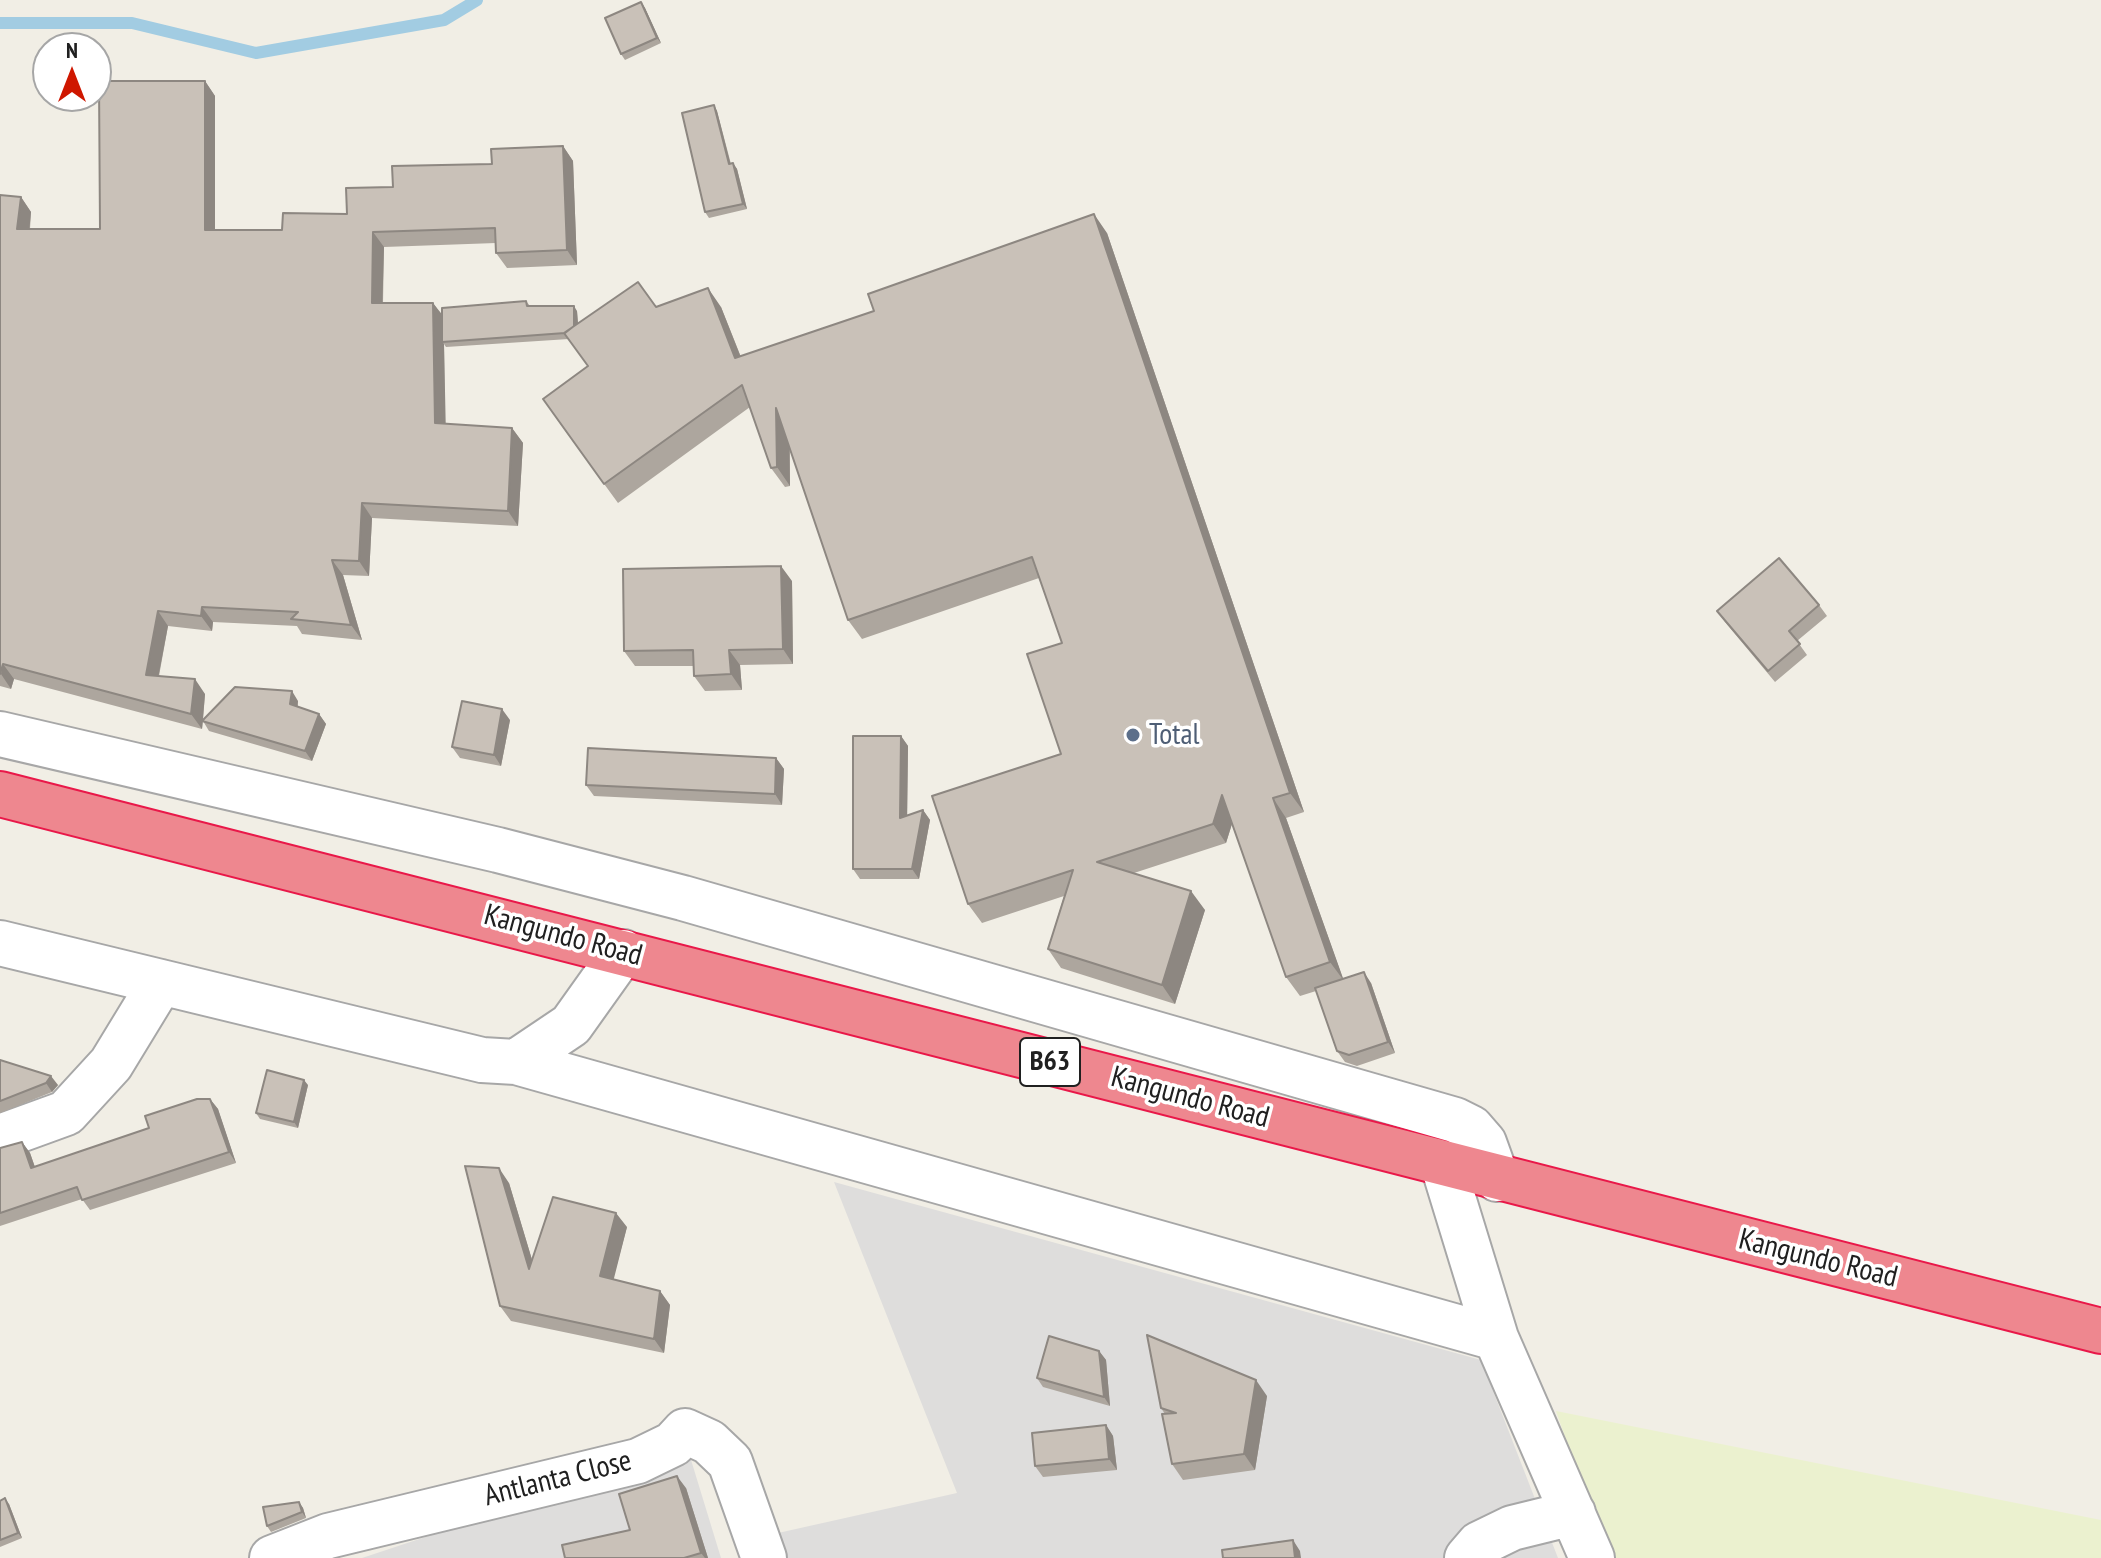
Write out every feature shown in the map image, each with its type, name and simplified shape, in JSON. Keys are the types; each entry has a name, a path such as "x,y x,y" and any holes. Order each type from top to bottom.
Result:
{"highway":[{"name":"Kangundo Road","path":"0,794 2101,1331"}],"street":[{"path":"0,734 498,850 683,898 1455,1120 1471,1128 1484,1143 1497,1179"},
{"path":"0,943 482,1060 516,1062 1496,1338"},
{"path":"516,1062 571,1025 623,952"},
{"path":"0,1137 66,1113 111,1064 161,982"},
{"path":"1443,1165 1496,1338 1592,1558"},
{"name":"Antlanta Close","path":"272,1558 328,1536 638,1461 673,1444 685,1431 709,1442 730,1462 764,1558"},
{"path":"1467,1558 1479,1544 1512,1528 1573,1513"}],"shaded area":[{"path":"834,1182 1481,1360 1558,1558 782,1558 778,1533 957,1493"},
{"path":"688,1450 721,1558 362,1558"}],"green space":[{"path":"1556,1411 2101,1520 2101,1558 1607,1558"}],"building":[{"path":"641,2 657,38 621,54 605,18"},
{"path":"112,81 205,81 205,230 282,230 283,213 347,214 346,188 393,187 392,166 492,164 491,149 563,146 567,250 496,253 495,228 373,232 372,303 433,303 435,423 512,428 508,511 362,503 359,561 332,560 351,625 291,619 298,612 202,607 201,616 158,611 146,675 195,679 191,714 3,664 0,674 0,195 21,197 17,229 100,229 99,112 112,112"},
{"path":"714,105 743,204 705,212 682,113"},
{"path":"1094,214 1290,793 1273,798 1330,962 1286,977 1222,795 1213,824 1097,862 1191,891 1162,985 1048,949 1073,870 968,904 932,796 1061,754 1027,654 1062,643 1032,557 848,620 776,408 777,467 771,468 742,385 604,484 543,399 588,366 564,333 638,282 656,307 708,288 735,358 874,311 868,294"},
{"path":"526,301 527,306 574,306 574,326 565,333 442,342 442,308"},
{"path":"1779,558 1819,605 1789,631 1800,644 1768,671 1717,611"},
{"path":"781,566 783,649 729,650 731,674 694,676 693,650 624,651 623,569"},
{"path":"235,687 292,691 290,704 319,714 305,751 202,721"},
{"path":"462,701 502,709 494,755 452,747"},
{"path":"853,736 901,736 900,818 923,810 912,869 853,869"},
{"path":"588,748 776,758 775,794 586,785"},
{"path":"1364,972 1388,1042 1349,1055 1337,1051 1315,988"},
{"path":"0,1060 51,1076 46,1083 0,1101"},
{"path":"267,1070 304,1080 294,1122 256,1113"},
{"path":"197,1099 210,1099 229,1152 82,1200 77,1187 0,1213 0,1148 22,1142 31,1168 149,1128 145,1116"},
{"path":"465,1166 499,1168 529,1269 553,1197 616,1213 600,1276 660,1291 654,1339 500,1306"},
{"path":"1147,1335 1256,1380 1244,1454 1172,1464 1162,1414 1176,1413 1161,1408"},
{"path":"1049,1336 1099,1351 1104,1397 1037,1378"},
{"path":"1106,1425 1109,1459 1035,1466 1032,1433"},
{"path":"677,1476 701,1553 684,1558 565,1558 562,1545 630,1530 619,1494"},
{"path":"5,1498 18,1533 0,1540 0,1501"},
{"path":"299,1502 302,1512 267,1526 263,1507"},
{"path":"1293,1540 1295,1558 1223,1558 1222,1550"}],"waterway":[{"path":"0,23 132,23 256,53 444,20 477,0"}],"place":[{"name":"Total","path":"1133,735"}]}
